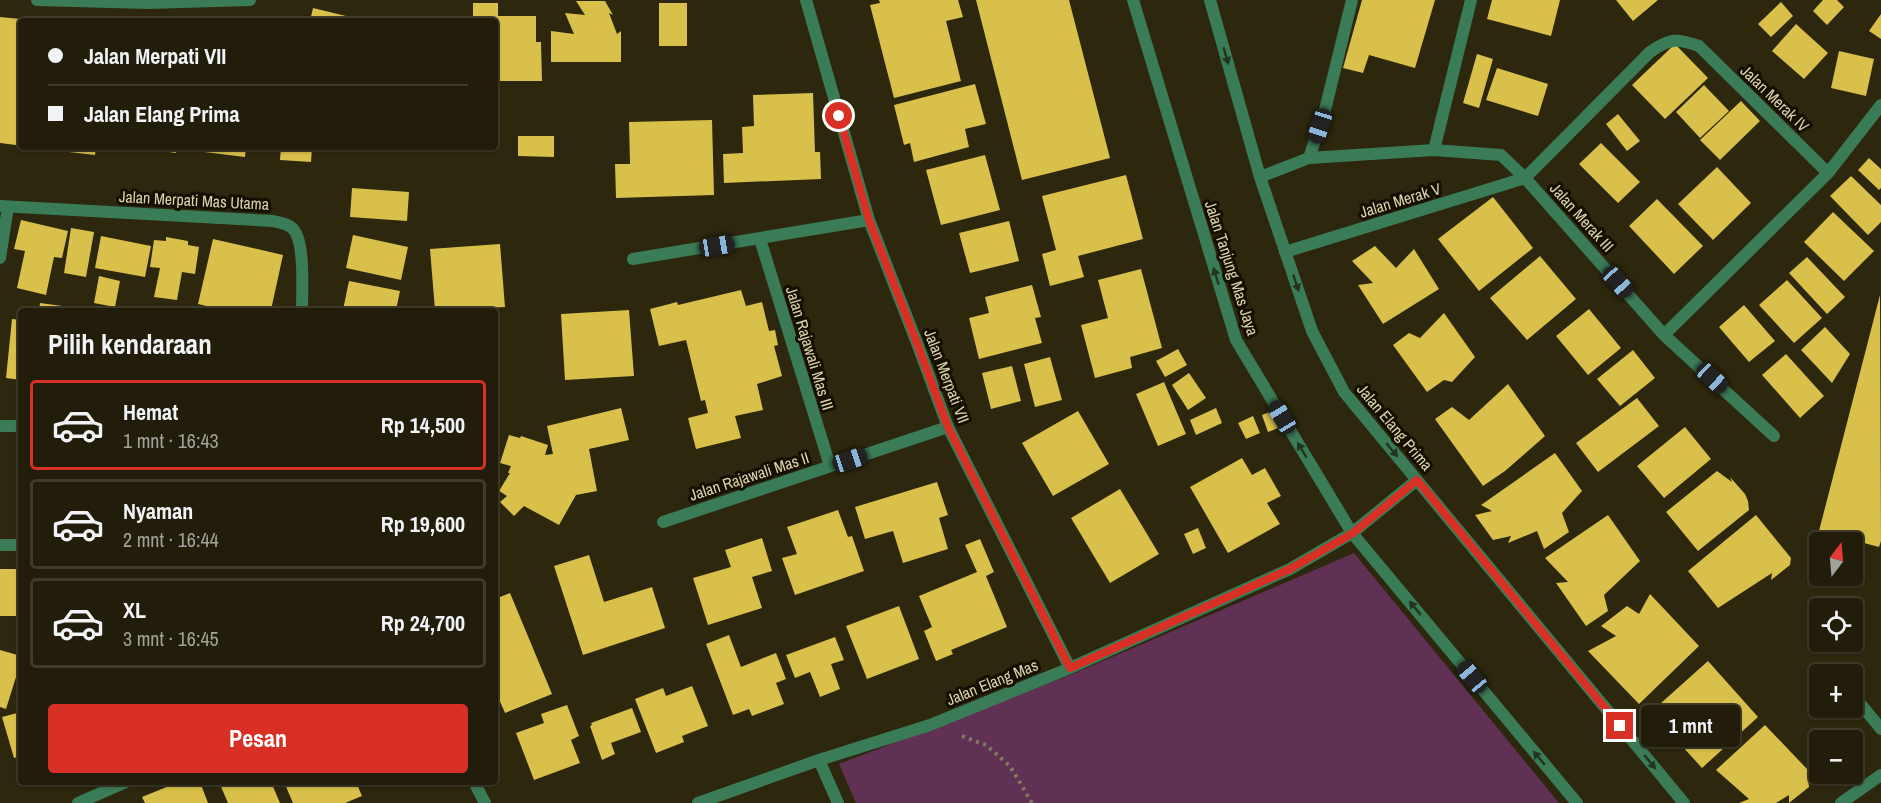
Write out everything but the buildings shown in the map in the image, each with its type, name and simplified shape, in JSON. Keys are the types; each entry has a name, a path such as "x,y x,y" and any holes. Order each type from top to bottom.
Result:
{"street":[{"path":"37,0 148,3 250,0"},
{"name":"Jalan Tanjung Mas Jaya","path":"1133,0 1236,340 1353,533 1577,803"},
{"name":"Jalan Elang Prima","path":"1210,0 1260,177 1312,331 1344,392 1684,803"},
{"path":"1309,158 1325,110 1352,0"},
{"path":"1434,150 1471,0"},
{"name":"Jalan Merpati VII","path":"808,6 869,220 948,427 1070,668"},
{"name":"Jalan Merak IV","path":"1525,178 1644,57 1660,45 1680,39 1699,46 1828,173"},
{"path":"1664,335 1828,173 1881,105"},
{"name":"Jalan Merak III","path":"1260,177 1309,158 1434,150 1501,154 1664,335 1774,436"},
{"name":"Jalan Merak V","path":"1285,252 1525,178"},
{"path":"0,258 4,206"},
{"name":"Jalan Merpati Mas Utama","path":"4,206 273,221 284,224 295,231 301,246 302,308"},
{"path":"633,259 869,220"},
{"name":"Jalan Rajawali Mas III","path":"760,239 830,466"},
{"path":"0,426 18,426"},
{"name":"Jalan Rajawali Mas II","path":"663,522 948,427"},
{"name":"Jalan Elang Mas","path":"698,803 930,724 1070,668 1290,569 1353,533 1417,480"},
{"path":"0,545 18,545"},
{"path":"1863,707 1881,729"},
{"path":"819,760 838,803"},
{"path":"1841,803 1881,775"},
{"path":"78,803 119,785"},
{"path":"476,785 485,803"}],"path":[{"path":"930,724 986,745 1010,766 1032,803"}],"shaded area":[{"path":"1354,553 1559,803 856,803 839,764 1075,673"}],"route":[{"path":"839,116 869,220 948,427 1070,668 1290,569 1353,533 1417,480 1620,726"}]}
